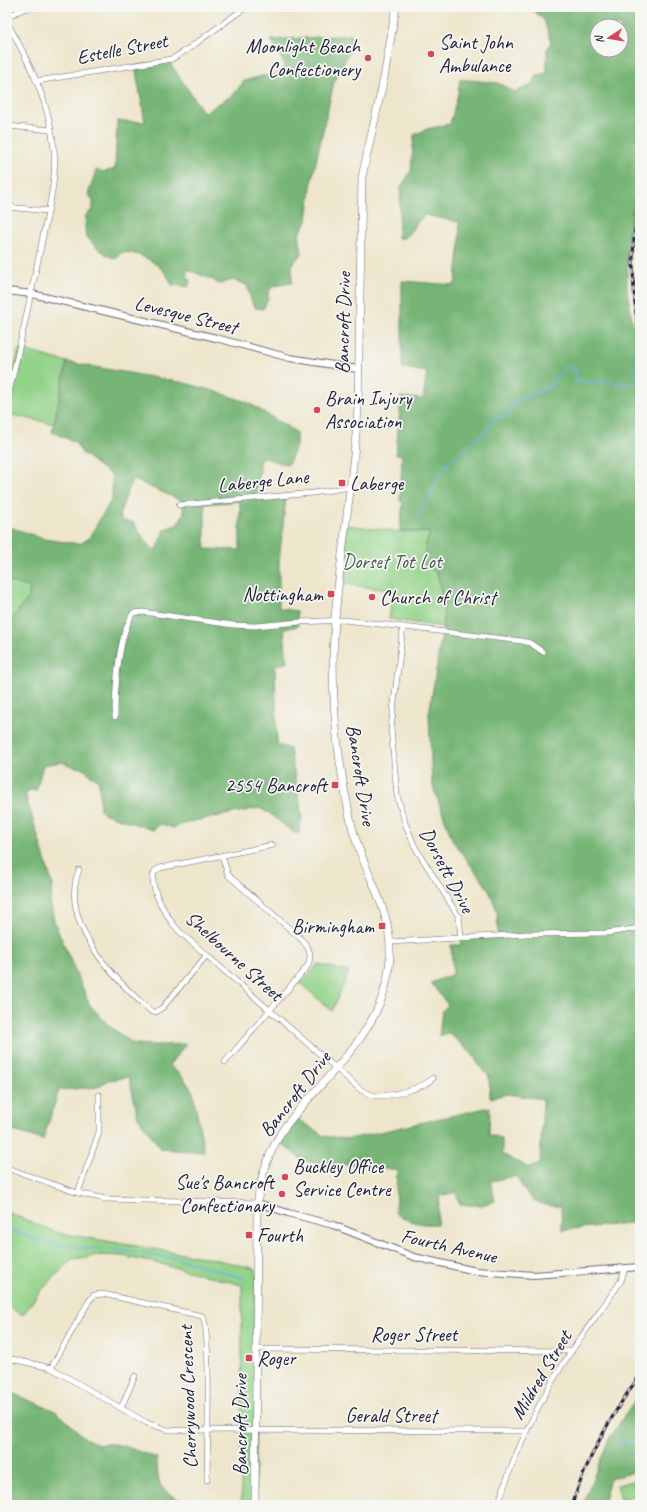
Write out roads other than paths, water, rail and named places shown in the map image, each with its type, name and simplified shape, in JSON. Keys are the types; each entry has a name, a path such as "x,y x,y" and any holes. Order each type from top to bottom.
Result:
{"main road":[{"name":"Bancroft Drive","path":"255,1505 258,1203 264,1165 276,1140 288,1123 359,1039 377,1009 388,975 390,942 385,911 355,838 346,796 336,718 335,620 357,421 362,177 384,78 396,7"}],"street":[{"path":"7,17 23,9 37,7"},
{"name":"Estelle Street","path":"37,81 172,58 188,49 246,7"},
{"path":"7,22 37,81 51,130 54,156 48,211 32,294 7,401"},
{"path":"7,126 51,130"},
{"path":"7,207 48,211"},
{"name":"Levesque Street","path":"7,291 32,294 216,338 290,358 358,369"},
{"path":"7,373 13,374"},
{"name":"Laberge Lane","path":"180,505 306,494 350,487"},
{"path":"115,717 117,677 120,656 128,621 133,613 142,612 233,625 256,626 335,620 522,641 530,643 543,652"},
{"name":"Dorsett Drive","path":"404,627 391,728 397,795 405,823 415,847 459,917 461,938"},
{"name":"Shelbourne Street","path":"273,845 160,868 155,871 153,877 156,892 173,925 360,1090 378,1096 423,1086 433,1078"},
{"path":"222,856 228,875 299,936 310,950 310,960 307,966 225,1062"},
{"path":"79,870 75,880 74,898 80,918 95,951 117,979 152,1012 156,1012 163,1007 207,955"},
{"path":"390,942 607,933 640,928"},
{"path":"78,1193 98,1132 99,1095"},
{"path":"7,1168 78,1193 115,1200 258,1203"},
{"name":"Fourth Avenue","path":"258,1203 288,1214 333,1225 414,1257 470,1270 500,1274 534,1275 640,1267"},
{"name":"Mildred Street","path":"498,1505 526,1431 544,1397 572,1351 621,1281 625,1269"},
{"name":"Cherrywood Crescent","path":"51,1368 89,1301 94,1295 103,1294 198,1314 204,1318 208,1430 207,1480"},
{"name":"Roger Street","path":"256,1350 572,1351"},
{"name":"Gerald Street","path":"7,1358 51,1368 121,1408 161,1428 208,1430 526,1431"},
{"path":"121,1408 135,1376"}],"waterway":[{"path":"418,516 431,495 439,474 452,459 485,432 493,419 507,415 514,403 522,398 550,387 552,380 567,366 576,370 576,382 637,383 634,342"},
{"path":"7,1228 54,1244 79,1248 103,1249"},
{"path":"110,1249 187,1261 245,1279"},
{"path":"616,1441 640,1442"}],"railway":[{"path":"640,198 634,234 633,252 635,306 640,342"},
{"path":"572,1505 592,1454 619,1406 640,1375"}],"place":[{"name":"Saint John Ambulance","path":"431,54"},
{"name":"Moonlight Beach Confectionery","path":"368,58"},
{"name":"Brain Injury Association","path":"317,410"},
{"name":"Laberge","path":"342,483"},
{"name":"Nottingham","path":"331,594"},
{"name":"Church of Christ","path":"372,597"},
{"name":"2554 Bancroft","path":"335,785"},
{"name":"Birmingham","path":"382,926"},
{"name":"Buckley Office Service Centre","path":"285,1177"},
{"name":"Sue's Bancroft Confectionary","path":"282,1194"},
{"name":"Fourth","path":"249,1235"},
{"name":"Roger","path":"249,1358"}],"park label":[{"name":"Dorset Tot Lot","path":"392,561"}]}
